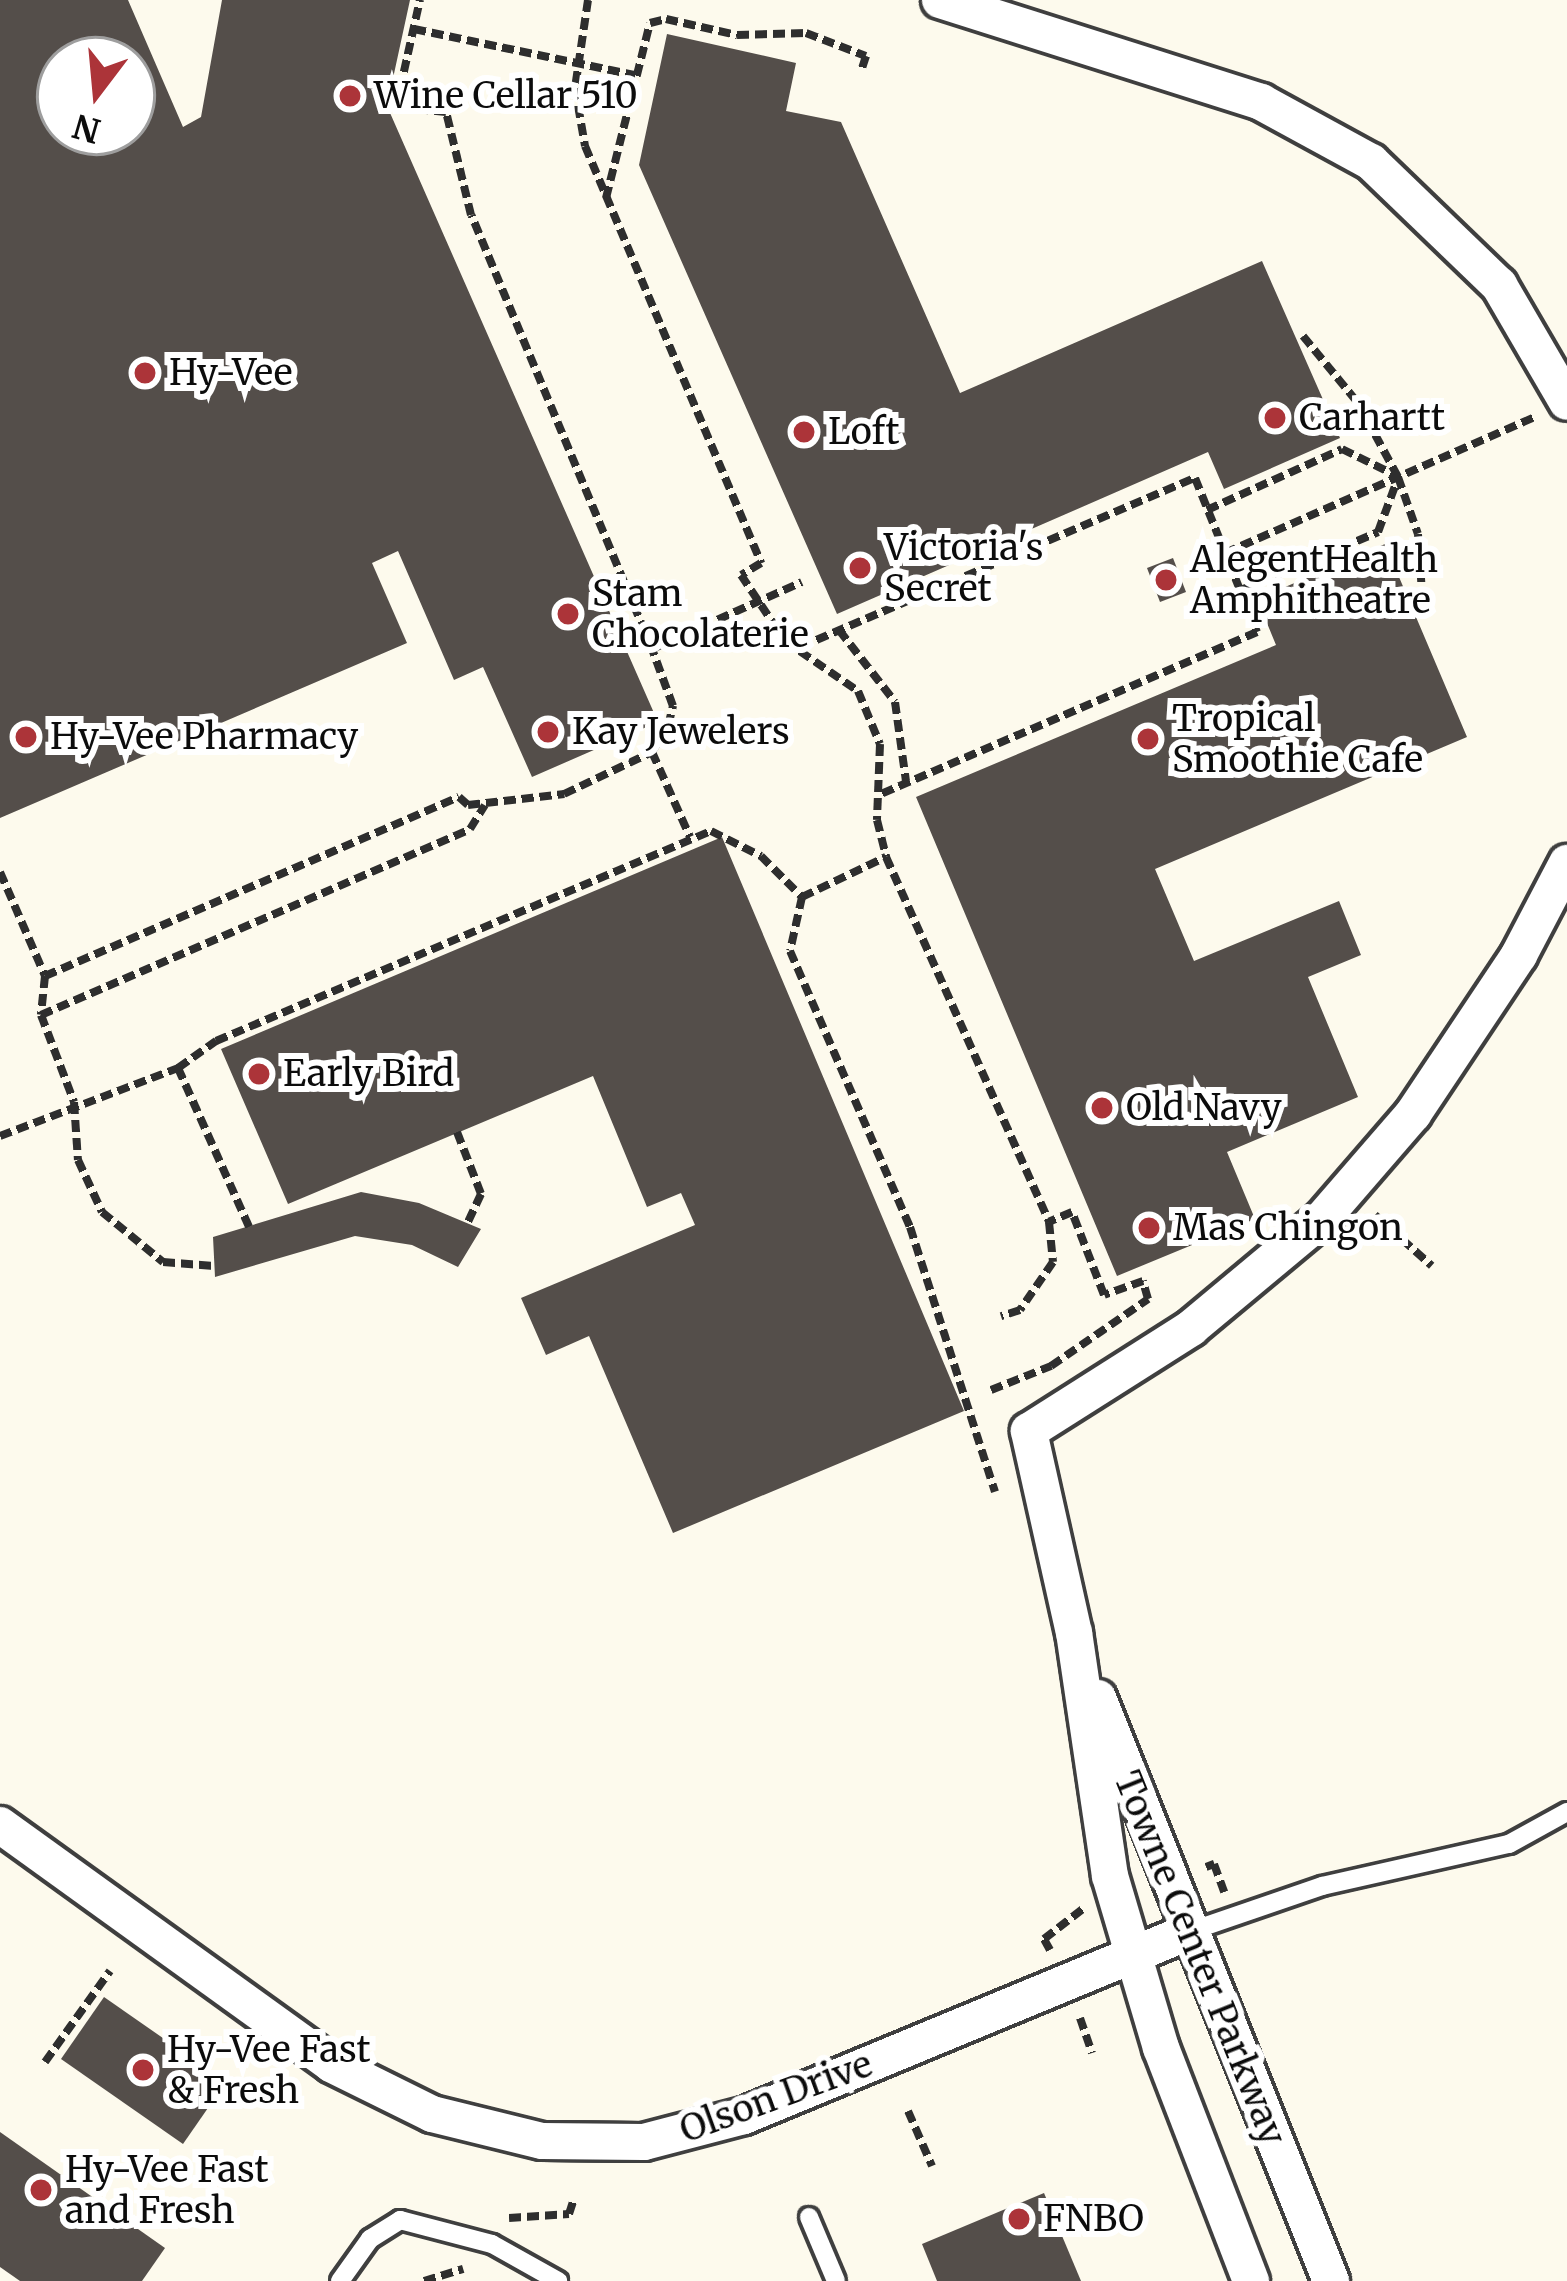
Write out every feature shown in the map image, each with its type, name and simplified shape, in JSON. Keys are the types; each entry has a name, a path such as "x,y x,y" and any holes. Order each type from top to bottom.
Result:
{"street":[{"path":"940,0 1261,102 1371,162 1499,285 1558,406"},
{"name":"Towne Center Parkway","path":"1251,2281 1131,1956 1102,1831 1074,1633 1029,1431 1191,1328 1323,1218 1413,1114 1520,955 1567,863"},
{"name":"Towne Center Parkway","path":"1074,1633 1188,1932 1331,2281"},
{"name":"Olson Drive","path":"0,1826 331,2064 432,2114 542,2140 644,2142 745,2116 1188,1932"}],"lane":[{"path":"1188,1932 1322,1886 1510,1844 1567,1812"},
{"path":"809,2217 836,2281"},
{"path":"340,2281 370,2239 400,2220 492,2243 559,2281"}],"path":[{"path":"45,976 460,797 486,804 564,794 652,752 673,706 471,214 446,112 396,107 420,0"},
{"path":"588,0 577,63 585,146 761,563 741,575 754,604 798,648 858,691 880,744 878,795 886,857 1049,1222 1053,1262 1020,1310 1001,1316"},
{"path":"606,199 650,23 666,19 737,35 806,33 866,56 862,68"},
{"path":"414,29 634,75"},
{"path":"1303,336 1358,403 1398,477 1418,534 1423,608"},
{"path":"1225,553 1558,406"},
{"path":"1207,510 1342,449 1398,477"},
{"path":"1240,590 1378,532 1398,477"},
{"path":"798,648 1196,478 1258,632 878,795"},
{"path":"652,649 802,582"},
{"path":"839,630 895,702 906,781"},
{"path":"652,752 690,837"},
{"path":"41,1015 470,829 486,804"},
{"path":"0,1136 74,1102 178,1069 216,1041 690,837 730,834 802,897"},
{"path":"802,897 886,857"},
{"path":"0,872 45,976 41,1015 74,1102 78,1160 102,1212 163,1262 214,1266"},
{"path":"802,897 790,951 910,1226 995,1492"},
{"path":"178,1069 249,1227"},
{"path":"458,1132 481,1194 467,1222"},
{"path":"991,1390 1051,1366 1148,1299 1143,1281 1105,1294 1072,1212 1049,1222"},
{"path":"1044,1939 1075,1911"},
{"path":"45,2062 110,1971"},
{"path":"908,2111 932,2165"}],"building":[{"path":"0,0 128,0 144,36 36,36 36,156 156,156 156,65 183,127 201,117 222,0 410,0 387,106 658,722 532,777 483,667 454,680 398,551 372,563 407,643 0,818"},
{"path":"667,34 796,63 786,111 841,122 960,393 1262,261 1340,438 1224,489 1208,452 837,614 639,165"},
{"path":"1385,544 1467,737 1155,869 1194,961 1339,901 1361,955 1308,977 1358,1097 1227,1152 1255,1219 1117,1276 916,797 1276,645 1257,599"},
{"name":"AlegentHealth Amphitheatre","path":"1173,558 1186,592 1160,602 1147,568"},
{"path":"722,837 964,1411 673,1533 589,1336 546,1355 521,1298 695,1225 681,1193 647,1207 593,1076 288,1204 221,1049"},
{"path":"361,1192 419,1203 481,1229 458,1267 412,1245 355,1236 215,1277 213,1237"},
{"name":"Hy-Vee Fast & Fresh","path":"104,1997 226,2082 183,2144 61,2059"},
{"name":"Hy-Vee Fast and Fresh","path":"0,2132 165,2248 142,2281 20,2281 0,2267"},
{"name":"FNBO","path":"1044,2193 1081,2281 937,2281 922,2244"}],"place":[{"name":"Wine Cellar 510","path":"350,96"},
{"name":"Hy-Vee","path":"145,373"},
{"name":"Carhartt","path":"1275,418"},
{"name":"Loft","path":"804,432"},
{"name":"Victoria's Secret","path":"860,568"},
{"name":"AlegentHealth Amphitheatre","path":"1166,580"},
{"name":"Stam Chocolaterie","path":"568,614"},
{"name":"Kay Jewelers","path":"548,732"},
{"name":"Hy-Vee Pharmacy","path":"26,737"},
{"name":"Tropical Smoothie Cafe","path":"1148,739"},
{"name":"Early Bird","path":"259,1074"},
{"name":"Old Navy","path":"1102,1108"},
{"name":"Mas Chingon","path":"1149,1228"},
{"name":"Hy-Vee Fast & Fresh","path":"143,2070"},
{"name":"Hy-Vee Fast and Fresh","path":"41,2190"},
{"name":"FNBO","path":"1019,2219"}]}
